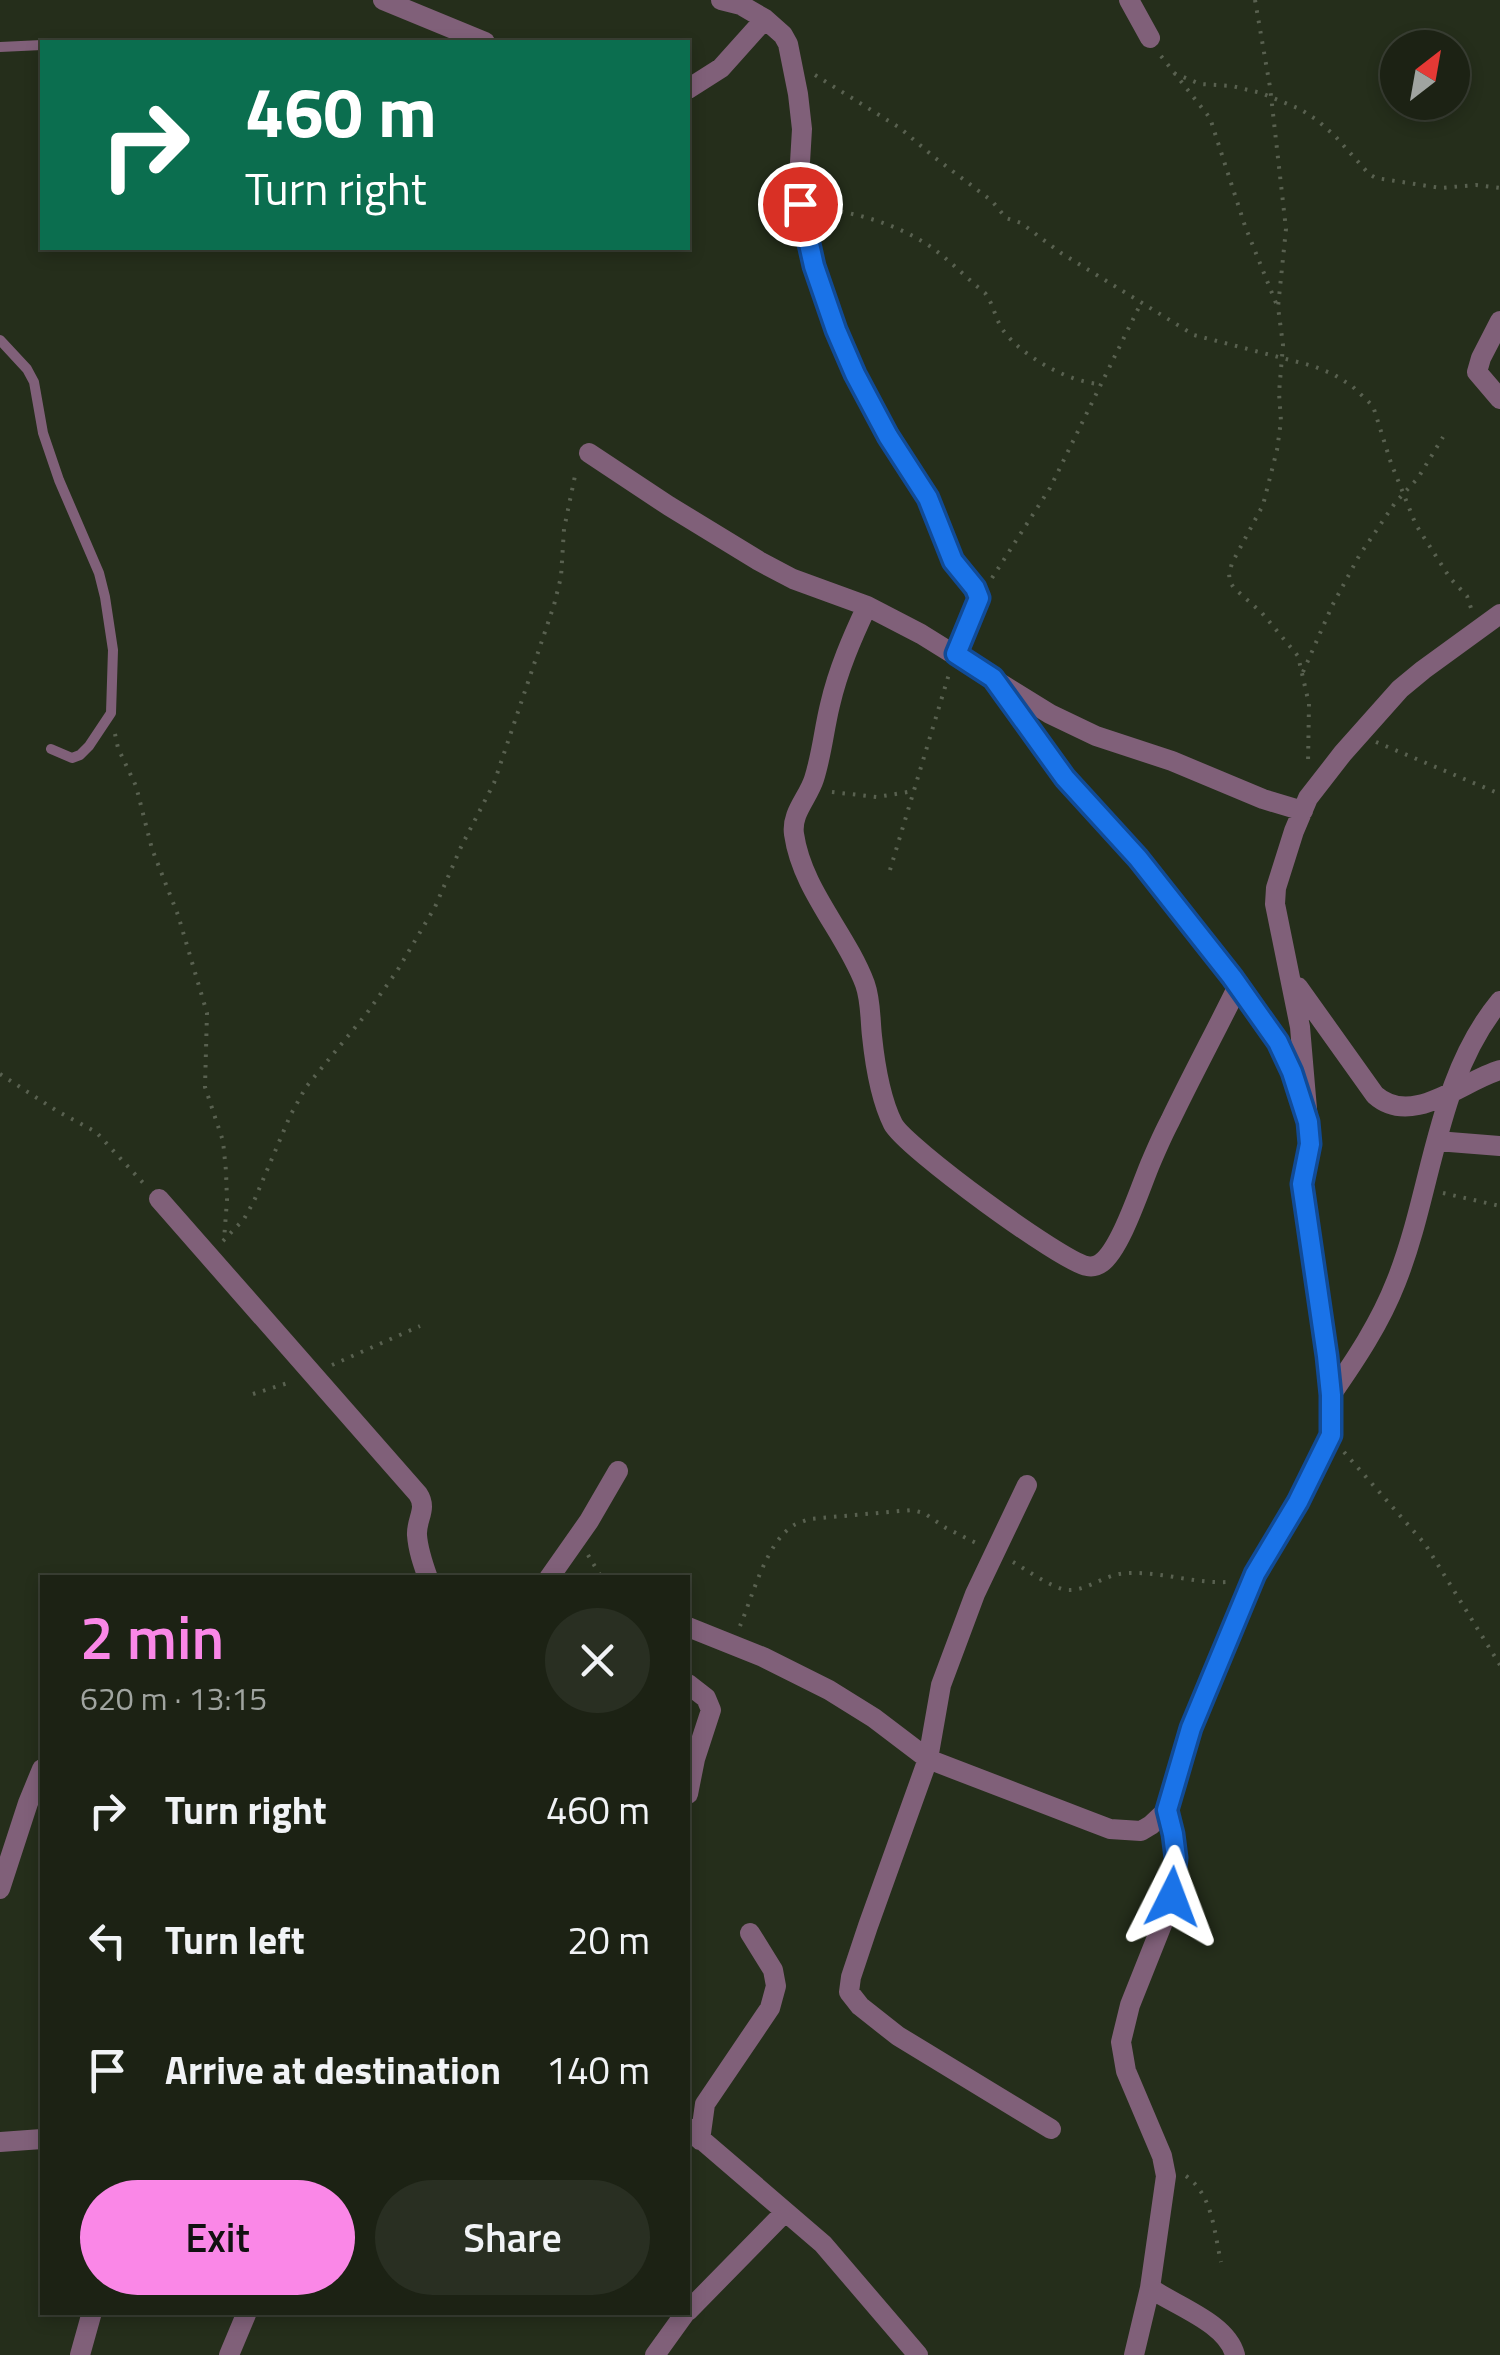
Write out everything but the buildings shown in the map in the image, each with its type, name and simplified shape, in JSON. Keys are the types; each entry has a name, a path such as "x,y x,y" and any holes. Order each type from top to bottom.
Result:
{"street":[{"path":"383,0 480,40"},
{"path":"721,0 761,10 783,35 790,52 802,129 800,204 814,266 836,330 880,422 928,498 953,561 979,598 956,654"},
{"path":"1130,0 1150,38"},
{"path":"690,88 721,68 761,10"},
{"path":"1500,321 1478,366 1480,376 1500,399"},
{"path":"589,453 759,561 866,606 956,654 1050,714 1096,736 1172,761 1262,799 1305,805"},
{"path":"866,606 843,656 822,752 808,794 795,816 795,837 814,891 866,986 874,1058 895,1128 904,1138 949,1176 1055,1251 1080,1264 1099,1265 1135,1206 1171,1118 1238,986"},
{"path":"1134,2355 1150,2288 1166,2176 1126,2072 1121,2042 1130,2005 1172,1897 1176,1858 1167,1810 1191,1728 1255,1574 1331,1438 1331,1395 1302,1184 1310,1144 1300,1027 1275,895 1305,805 1357,735 1400,689 1500,614"},
{"path":"993,678 1065,778 1138,858 1278,1042 1308,1122"},
{"path":"1291,977 1382,1102 1397,1107 1417,1106 1500,1070"},
{"path":"1331,1395 1375,1328 1398,1279 1452,1092 1471,1043 1500,1001"},
{"path":"1437,1141 1500,1146"},
{"path":"158,1199 215,1246 313,1373 423,1501 417,1540 427,1575"},
{"path":"553,1575 618,1472"},
{"path":"1027,1485 975,1594 940,1685 928,1759 851,1976 849,1992 860,2006 898,2036 1051,2130"},
{"path":"690,1628 829,1690 928,1759 1110,1828 1141,1831 1167,1810"},
{"path":"690,1686 711,1707 690,1784"},
{"path":"0,1889 40,1773"},
{"path":"750,1933 773,1970 776,1986 770,2008 705,2104 694,2134 822,2244 918,2355"},
{"path":"0,2142 40,2139"},
{"path":"690,2308 786,2212"},
{"path":"1150,2288 1217,2328 1236,2351"},
{"path":"80,2355 91,2315"},
{"path":"229,2355 246,2315"},
{"path":"655,2355 684,2315"}],"lane":[{"path":"0,47 40,45"},
{"path":"0,340 27,368 34,382 43,433 99,573 113,650 111,713 80,756 72,758 51,749"}],"path":[{"path":"1256,0 1286,228 1278,308 1283,345 1280,430 1263,505 1228,574 1234,588 1262,612 1295,651 1310,714 1305,805"},
{"path":"1150,38 1210,118 1245,226 1278,308"},
{"path":"790,52 801,66 900,128 992,201 1006,218 1022,223 1046,244 1198,338 1238,345 1344,380 1374,410 1391,463 1422,535 1450,578 1468,596 1478,631"},
{"path":"1174,73 1200,84 1232,86 1271,97 1318,120 1372,176 1441,188 1500,188"},
{"path":"800,204 868,218 927,244 986,293 1014,344 1062,374 1101,384"},
{"path":"979,598 1050,488 1142,303"},
{"path":"1302,675 1345,580 1443,437"},
{"path":"215,1246 244,1218 254,1202 306,1087 378,999 436,907 494,784 554,605 578,463 589,453"},
{"path":"890,870 956,654"},
{"path":"111,713 118,748 136,786 152,848 178,915 207,1014 205,1087 223,1141 227,1200 215,1246"},
{"path":"1357,735 1500,794"},
{"path":"808,794 843,792 877,798 914,791"},
{"path":"0,1074 57,1112 96,1132 158,1199"},
{"path":"1424,1188 1500,1206"},
{"path":"253,1394 313,1373 420,1326"},
{"path":"1331,1438 1426,1544 1500,1666"},
{"path":"733,1645 770,1551 794,1525 809,1520 912,1510 924,1513 1070,1591 1120,1574 1212,1583 1242,1580 1255,1574"},
{"path":"1164,2164 1192,2180 1207,2202 1221,2262"}],"route":[{"path":"800,204 814,266 855,374 888,436 928,498 953,561 979,598 956,654 993,678 1065,778 1138,858 1272,1030 1292,1072 1308,1122 1310,1144 1302,1184 1327,1356 1331,1435 1298,1502 1255,1574 1191,1728 1167,1810 1176,1858 1172,1897"}]}
